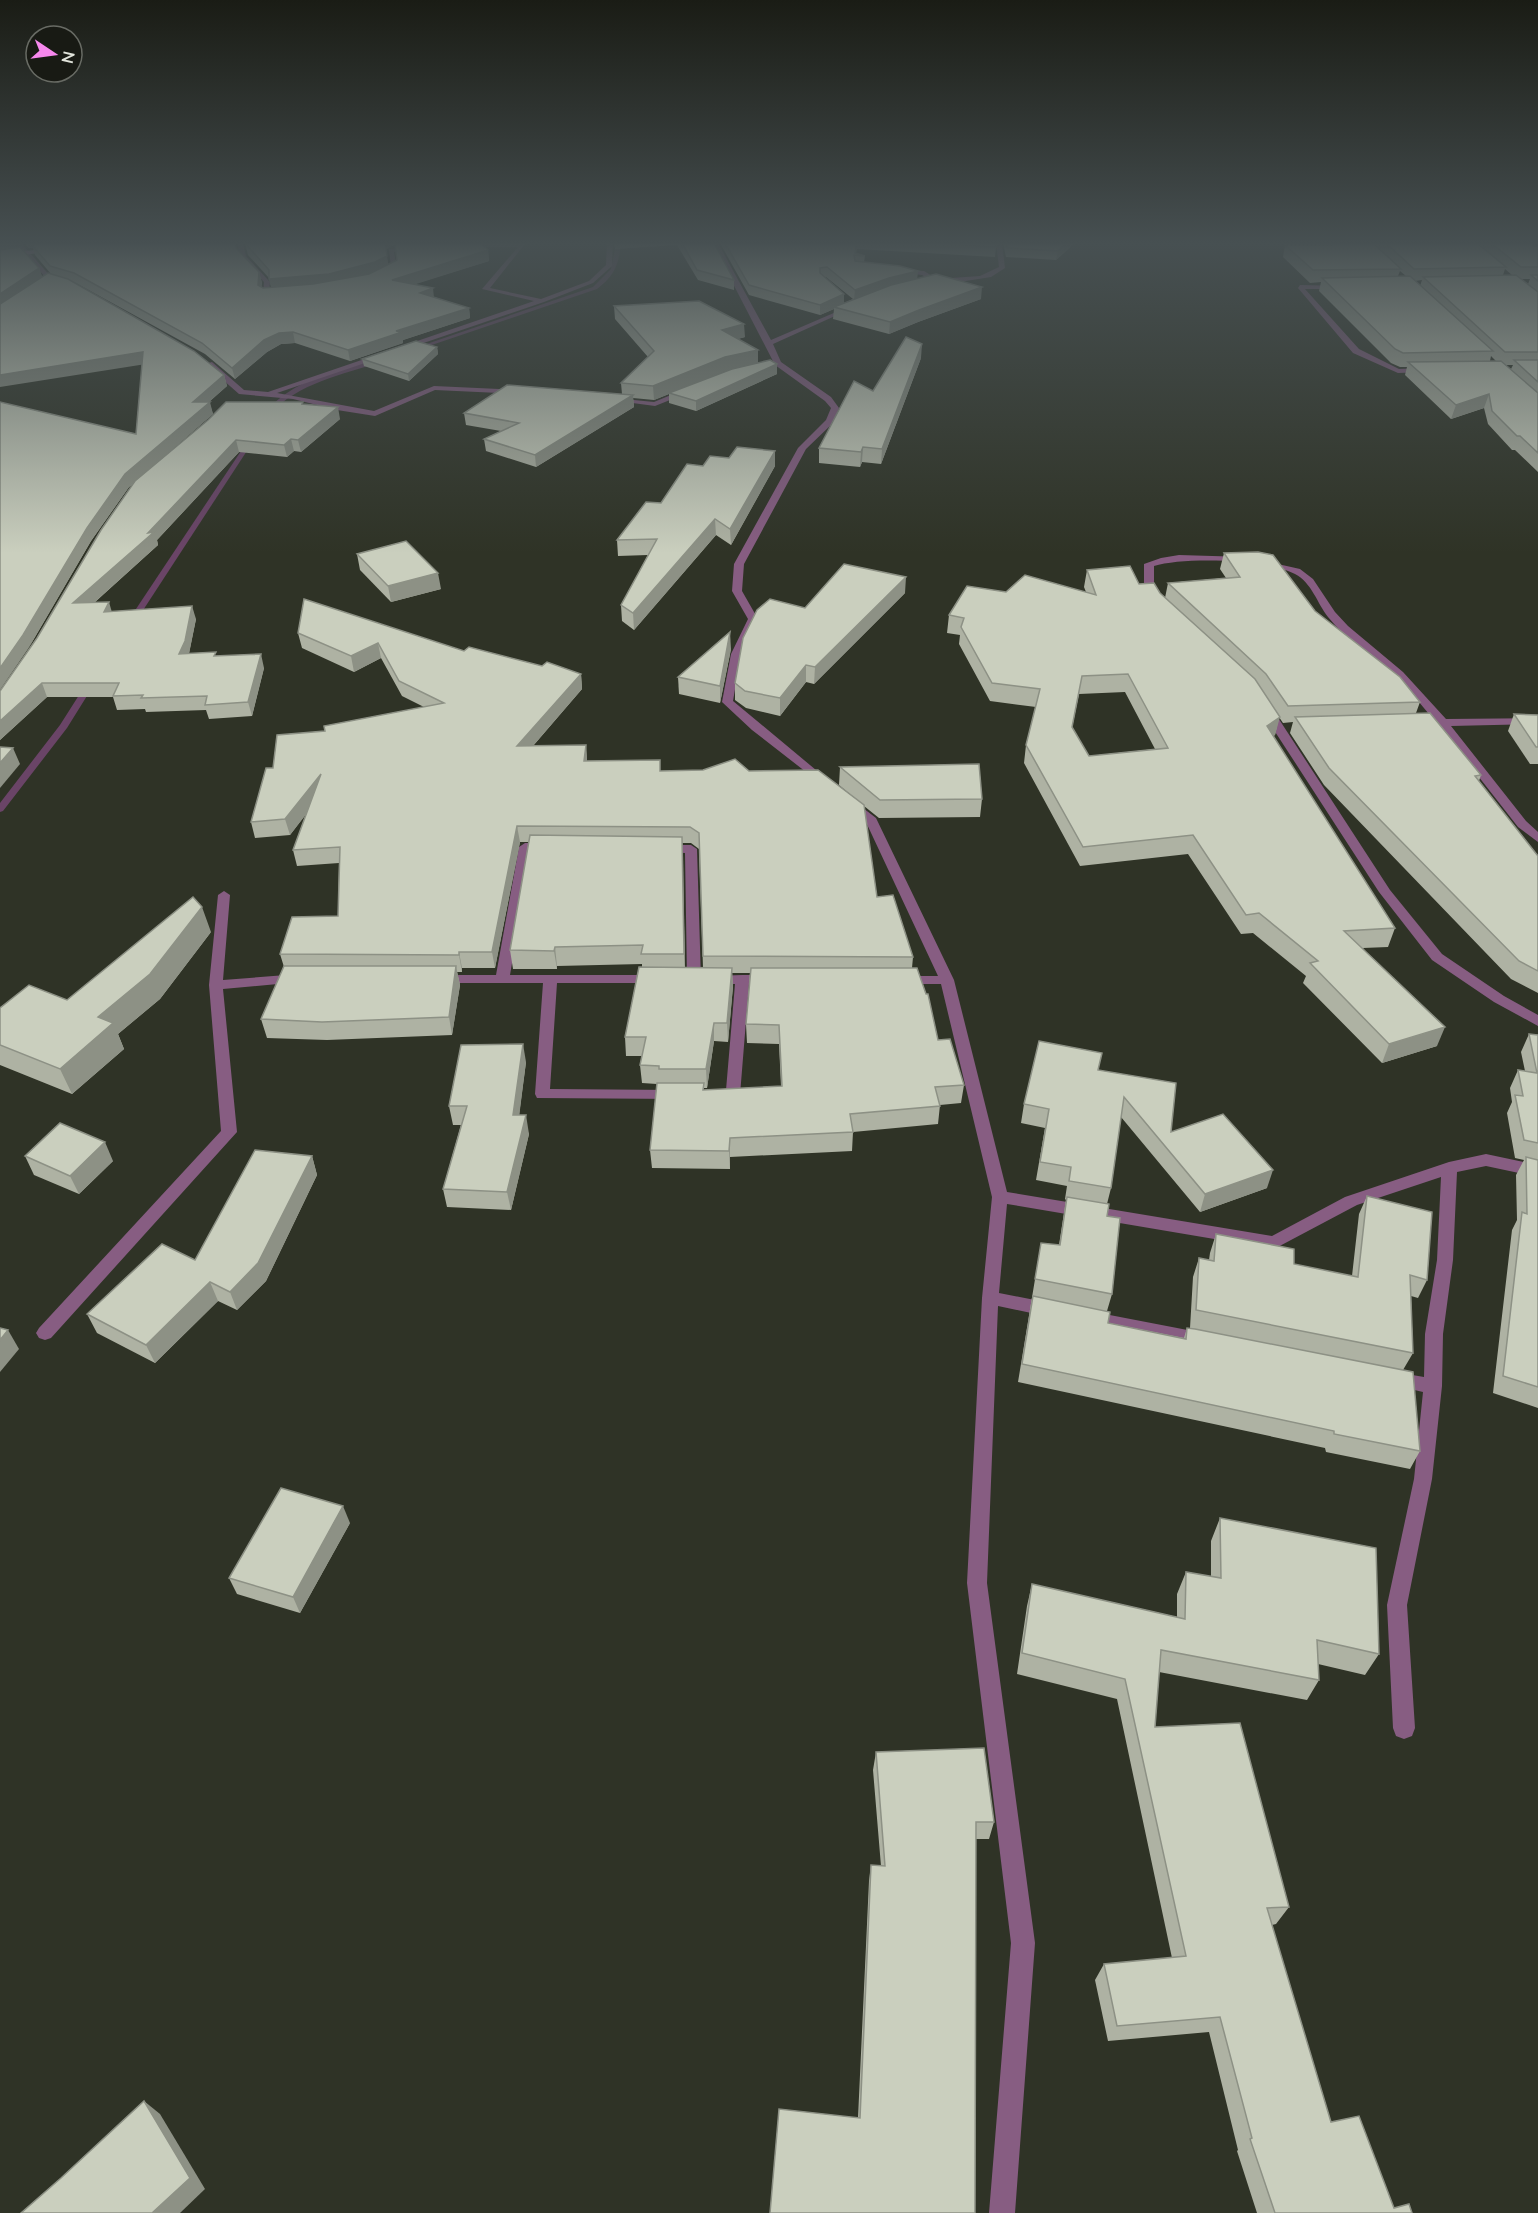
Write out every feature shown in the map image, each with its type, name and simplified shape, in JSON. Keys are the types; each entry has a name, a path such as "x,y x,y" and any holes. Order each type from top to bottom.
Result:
{"street":[{"path":"273,394 411,346"},
{"path":"769,346 772,364 821,393 835,408 830,421 802,448 739,564 737,591 753,619 736,654 727,702 756,728 870,818 947,980 1000,1197 990,1298 977,1583 1023,1943 1002,2213"},
{"path":"1352,346 1356,351 1398,371 1432,370"},
{"path":"201,358 239,395 273,394 375,414 434,388 525,393"},
{"path":"601,399 655,404 697,387"},
{"path":"1162,607 1149,585 1149,564 1159,559 1193,557 1268,564 1296,571 1313,583 1335,620 1407,682 1522,824 1538,838"},
{"path":"1262,703 1285,728 1385,892 1437,957 1499,999 1538,1021"},
{"path":"1418,723 1538,721"},
{"path":"1522,824 1538,824"},
{"path":"502,979 525,847 561,847"},
{"path":"644,848 691,849 682,980"},
{"path":"45,1333 229,1132 216,985 224,895"},
{"path":"216,985 281,978 316,978"},
{"path":"421,979 780,979"},
{"path":"550,979 542,1094 686,1095"},
{"path":"709,1095 733,1095 742,979"},
{"path":"887,980 947,980"},
{"path":"1000,1197 1274,1243 1351,1201 1449,1168 1486,1160 1538,1171"},
{"path":"1404,1728 1397,1605 1423,1479 1433,1386 1434,1334 1445,1260 1449,1168"},
{"path":"990,1298 1223,1344"},
{"path":"1374,1375 1433,1386"}],"building":[{"path":"0,346 186,346 224,375 193,402 210,402 125,474 87,528 23,635 0,668 0,402 136,434 143,352 0,375"},
{"path":"206,346 257,346 232,368"},
{"path":"337,346 359,346 348,350"},
{"path":"400,346 437,347 408,374 362,359"},
{"path":"650,346 751,346 758,350 725,357 653,386 621,383 654,351"},
{"path":"900,346 921,346 882,449 863,447 861,452 819,448 854,381 873,391"},
{"path":"1392,346 1488,346 1493,351 1403,353"},
{"path":"1499,346 1538,346 1538,352 1505,352"},
{"path":"770,360 777,364 696,401 669,393 732,369"},
{"path":"1514,360 1538,360 1538,382"},
{"path":"1501,361 1538,393 1538,453 1492,411 1489,394 1456,405 1408,362"},
{"path":"507,385 633,395 535,455 484,439 519,423 464,413"},
{"path":"226,402 303,402 302,404 338,407 298,440 291,439 284,445 236,440 148,533 154,532 73,603 109,602 104,612 192,606 185,641 179,654 216,652 214,656 261,654 248,702 205,705 207,696 141,698 143,695 113,696 119,683 42,683 0,721 0,691 37,638 101,530 135,481"},
{"path":"737,447 775,451 730,529 715,519 633,613 621,605 657,539 617,540 646,502 661,503 687,464 703,466 710,456 729,458"},
{"path":"406,541 438,573 388,586 357,554"},
{"path":"1258,552 1273,555 1315,611 1400,677 1420,702 1288,706 1266,674 1168,583 1240,577 1224,553"},
{"path":"844,564 906,577 815,667 806,665 780,698 745,691 735,683 743,638 757,610 770,599 805,608"},
{"path":"1130,566 1139,584 1154,583 1160,593 1255,679 1280,717 1267,726 1395,928 1344,931 1445,1027 1389,1044 1310,963 1318,961 1259,913 1246,915 1193,835 1083,847 1026,745 1040,689 992,683 961,627 964,618 949,615 967,586 1006,592 1025,575 1096,595 1087,570","holes":["1128,674 1168,748 1089,756 1072,727 1082,676"]},
{"path":"304,599 464,651 469,647 542,666 547,662 581,674 517,746 586,745 584,761 660,760 660,771 703,770 735,759 749,771 818,770 864,805 877,897 893,895 913,957 703,956 699,833 690,827 517,826 492,952 459,952 459,955 280,954 292,917 338,916 340,847 293,850 321,774 285,819 251,822 266,768 273,768 277,735 325,731 324,726 444,703 399,681 378,643 351,656 298,633"},
{"path":"730,632 720,686 678,677"},
{"path":"1430,713 1481,775 1475,776 1538,856 1538,971 1519,961 1329,768 1295,717"},
{"path":"1514,714 1538,715 1538,747 1536,747"},
{"path":"0,747 13,748 0,763"},
{"path":"979,764 982,799 880,800 840,767"},
{"path":"530,835 682,837 684,954 641,954 643,945 555,947 554,951 510,950"},
{"path":"193,897 202,907 150,974 98,1017 113,1023 60,1069 0,1045 0,1008 29,985 67,1000"},
{"path":"284,966 456,966 449,1017 322,1022 261,1019"},
{"path":"639,967 732,968 727,1023 714,1023 706,1069 659,1069 659,1066 640,1065 646,1037 625,1037"},
{"path":"751,968 917,968 926,994 928,994 938,1040 950,1039 964,1085 935,1087 940,1106 850,1114 853,1132 730,1138 729,1151 650,1150 657,1083 704,1083 703,1090 782,1086 779,1025 746,1024"},
{"path":"1529,1034 1538,1035 1538,1143 1524,1140 1515,1095 1523,1096 1518,1070 1537,1073"},
{"path":"1039,1041 1102,1053 1098,1070 1176,1083 1171,1132 1223,1114 1273,1170 1205,1194 1124,1097 1111,1188 1069,1181 1071,1167 1040,1162 1049,1109 1024,1104"},
{"path":"523,1044 513,1115 526,1115 507,1192 443,1189 467,1106 449,1106 461,1045"},
{"path":"60,1123 105,1142 70,1176 25,1156"},
{"path":"255,1150 312,1156 258,1263 230,1292 210,1282 146,1345 87,1314 162,1244 195,1260"},
{"path":"1526,1157 1538,1160 1538,1387 1503,1376 1522,1212 1527,1214"},
{"path":"1367,1196 1432,1212 1427,1280 1410,1275 1413,1353 1196,1310 1199,1258 1214,1261 1216,1234 1294,1249 1294,1264 1358,1277"},
{"path":"1067,1197 1109,1204 1107,1216 1120,1218 1112,1294 1035,1279 1041,1243 1060,1245"},
{"path":"1033,1296 1110,1312 1108,1323 1186,1339 1187,1328 1195,1329 1413,1372 1420,1451 1022,1364"},
{"path":"0,1328 8,1330 0,1340"},
{"path":"281,1488 343,1506 293,1597 229,1578"},
{"path":"1220,1518 1376,1548 1379,1654 1317,1640 1319,1680 1161,1650 1155,1727 1240,1723 1289,1907 1267,1908 1331,2122 1359,2116 1394,2208 1409,2204 1412,2213 1275,2213 1250,2139 1252,2138 1220,2017 1117,2026 1104,1964 1186,1956 1125,1679 1022,1653 1032,1584 1185,1619 1186,1572 1221,1578"},
{"path":"984,1748 994,1822 976,1822 975,2213 770,2213 779,2109 860,2118 871,1865 885,1866 876,1752"},
{"path":"144,2101 190,2178 152,2213 21,2213 61,2178"}],"waterway":[{"path":"415,349 423,346"},
{"path":"268,413 289,394 303,387 378,361"},
{"path":"132,621 251,440"},
{"path":"0,809 64,726 91,683"}]}
